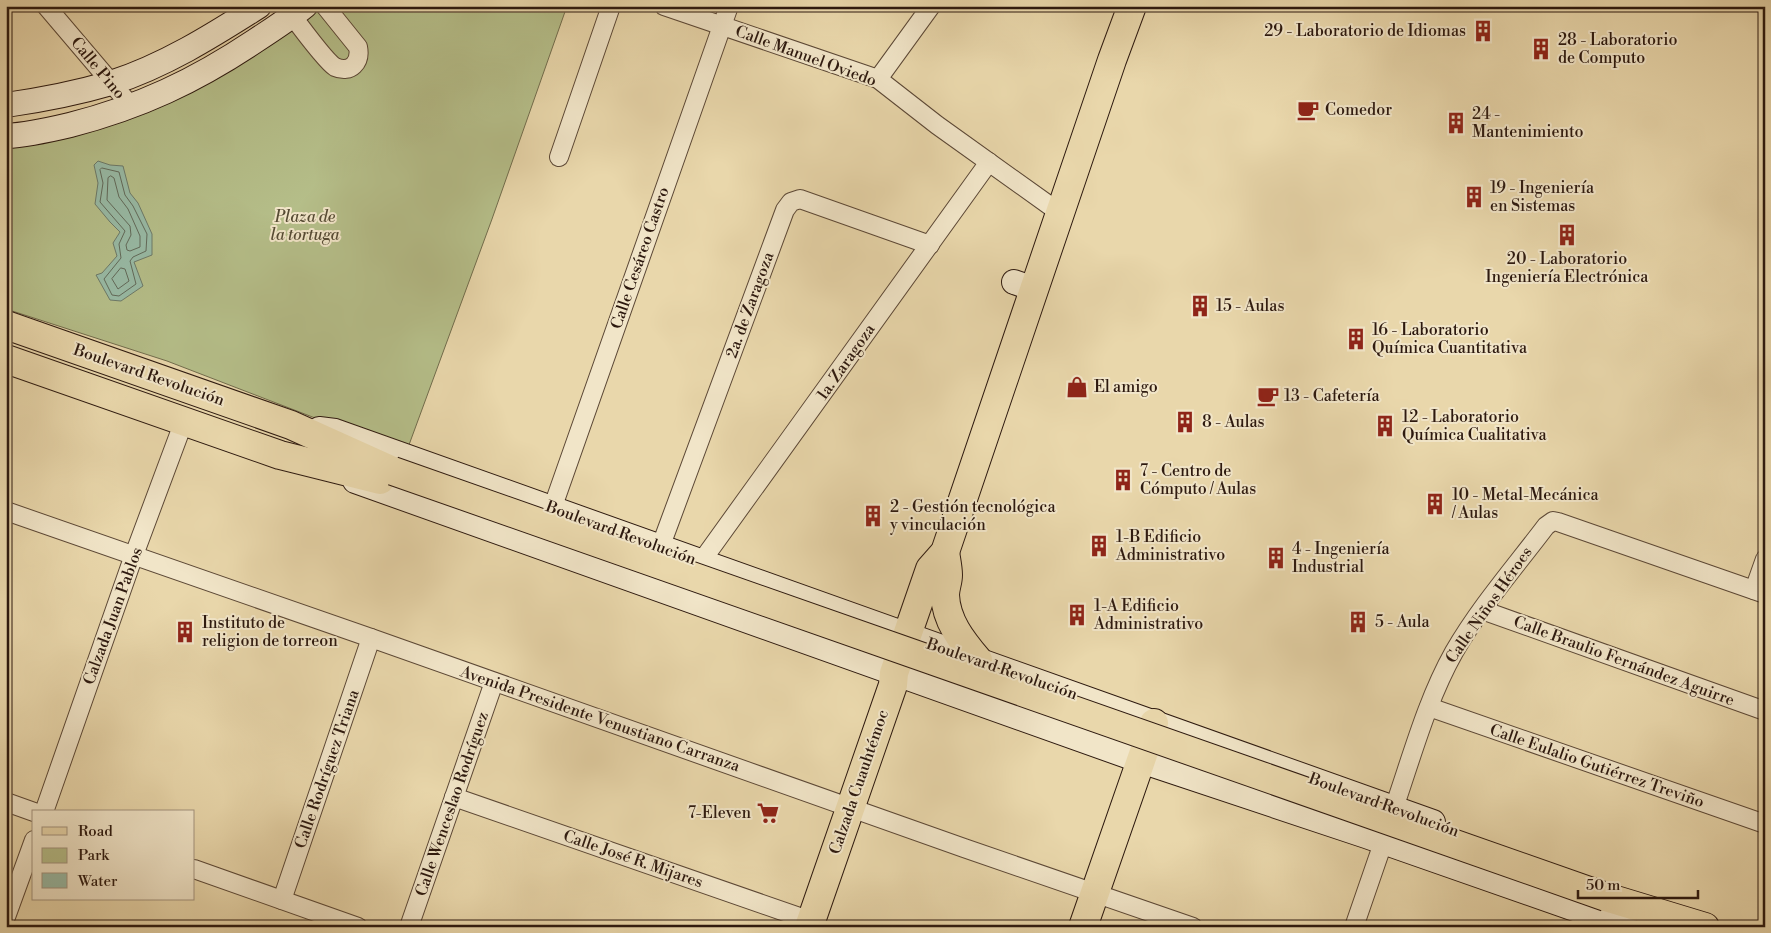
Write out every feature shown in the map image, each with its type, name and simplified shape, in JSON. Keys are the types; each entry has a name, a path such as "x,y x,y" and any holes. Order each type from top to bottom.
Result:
{"main road":[{"path":"6,105 33,101 111,83 196,46 259,6"},
{"path":"978,660 960,639 946,604 945,592 948,576 945,552 1024,286 1060,213 1132,6"},
{"path":"6,136 54,128 98,117 178,87 218,65 294,10"},
{"name":"Boulevard Revolución","path":"6,324 291,425 391,477"},
{"name":"Boulevard Revolución","path":"6,359 280,455 391,477 1604,901 1705,927"},
{"name":"Boulevard Revolución","path":"291,425 335,431 1394,808 1710,927"},
{"path":"280,455 1141,761 1622,926"},
{"name":"Calzada Cuauhtémoc","path":"810,924 893,685 894,673 930,569 945,552"},
{"path":"764,627 770,626 778,614 780,606 778,589"},
{"path":"1083,927 1154,723"},
{"name":"Boulevard Revolución","path":"1604,901 1657,927"}],"street":[{"name":"Calle Pino","path":"46,6 131,106"},
{"path":"294,10 330,63 342,69 349,68 356,64 358,60 360,55 358,48 325,6"},
{"path":"560,157 611,6"},
{"name":"Calle Manuel Oviedo","path":"664,6 878,80 1060,213"},
{"name":"Calle Cesáreo Castro","path":"552,509 729,6"},
{"path":"878,80 931,6"},
{"name":"1a. Zaragoza","path":"702,562 989,162"},
{"name":"2a. de Zaragoza","path":"660,548 785,210 791,202 800,199 930,244"},
{"name":"Calzada Juan Pablos","path":"45,810 134,555 184,421"},
{"name":"Avenida Presidente Venustiano Carranza","path":"6,511 1193,927"},
{"name":"Calle Niños Héroes","path":"1394,808 1429,707 1454,652 1482,610 1546,526 1552,521 1759,592"},
{"path":"1759,592 1765,559"},
{"name":"Calle Braulio Fernández Aguirre","path":"1482,610 1765,712"},
{"name":"Calle Rodríguez Triana","path":"282,900 371,638"},
{"name":"Calle Wenceslao Rodríguez","path":"409,927 494,682"},
{"name":"Calle Eulalio Gutiérrez Treviño","path":"1429,707 1765,824"},
{"name":"Calle José R. Mijares","path":"454,797 810,924"},
{"path":"6,802 32,811"},
{"path":"1354,927 1383,843"},
{"path":"6,916 32,845"},
{"path":"195,868 358,927"}],"green space":[{"name":"Plaza de la tortuga","path":"326,6 567,6 492,219 406,453 167,361 6,309 6,148 83,131 160,107 226,71"}],"water":[{"path":"98,161 110,165 123,166 130,193 138,203 152,234 152,255 134,262 143,286 121,301 110,300 96,275 102,273 117,256 113,243 120,232 95,204 98,183 94,165"}],"place":[{"name":"29 - Laboratorio de Idiomas","path":"1483,31"},
{"name":"28 - Laboratorio de Computo","path":"1541,49"},
{"name":"Comedor","path":"1308,110"},
{"name":"24 - Mantenimiento","path":"1456,123"},
{"name":"19 - Ingeniería en Sistemas","path":"1474,197"},
{"name":"20 - Laboratorio Ingeniería Electrónica","path":"1567,235"},
{"name":"15 - Aulas","path":"1200,306"},
{"name":"16 - Laboratorio Química Cuantitativa","path":"1356,339"},
{"name":"El amigo","path":"1077,387"},
{"name":"13 - Cafetería","path":"1268,396"},
{"name":"8 - Aulas","path":"1185,422"},
{"name":"12 - Laboratorio Química Cualitativa","path":"1385,426"},
{"name":"7 - Centro de Cómputo / Aulas","path":"1123,480"},
{"name":"10 - Metal-Mecánica / Aulas","path":"1435,504"},
{"name":"2 - Gestión tecnológica y vinculación","path":"873,516"},
{"name":"1-B Edificio Administrativo","path":"1099,546"},
{"name":"4 - Ingeniería Industrial","path":"1276,558"},
{"name":"1-A Edificio Administrativo","path":"1077,615"},
{"name":"5 - Aula","path":"1358,622"},
{"name":"Instituto de religion de torreon","path":"185,632"},
{"name":"7-Eleven","path":"768,813"}]}
